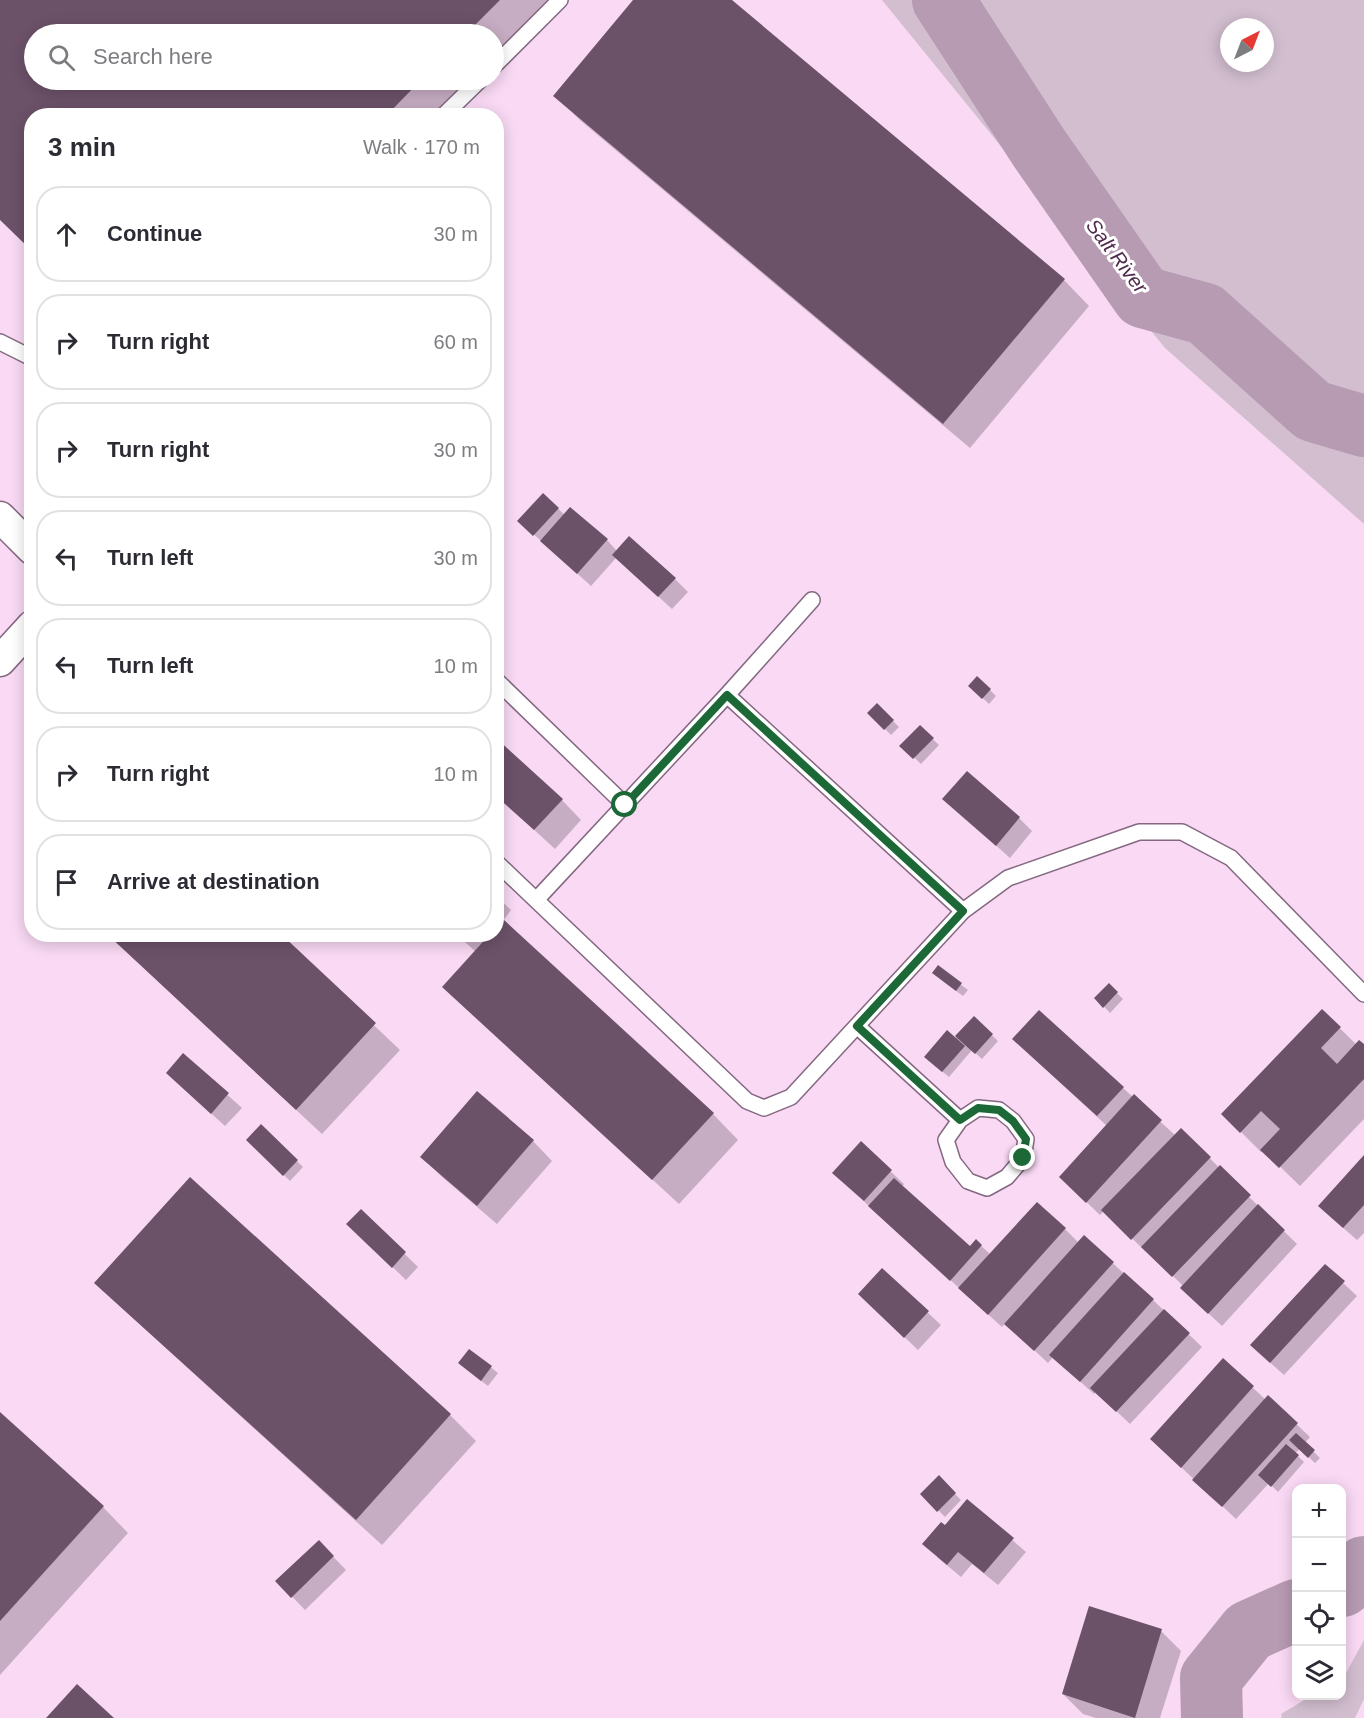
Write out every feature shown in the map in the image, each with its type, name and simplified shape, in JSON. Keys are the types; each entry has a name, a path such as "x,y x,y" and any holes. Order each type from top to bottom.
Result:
{"street":[{"path":"0,517 24,541"},
{"path":"0,661 24,635"}],"lane":[{"path":"504,56 560,0"},
{"path":"451,108 470,90"},
{"path":"0,342 24,354"},
{"path":"537,899 812,600"},
{"path":"504,688 625,805"},
{"path":"727,695 963,911"},
{"path":"504,869 747,1101 764,1108 791,1097 963,911 1008,878 1140,832 1182,832 1231,858 1364,994"},
{"path":"857,1026 960,1120"},
{"path":"978,1108 999,1110 1013,1121 1026,1139 1023,1158 1007,1178 987,1188 968,1181 953,1162 946,1140 960,1120 978,1108"}],"shaded area":[{"path":"882,0 1364,0 1364,524 1165,348"},
{"path":"1364,1640 1364,1699 1355,1718 1282,1718 1281,1714 1304,1700 1346,1700 1346,1673"}],"building":[{"path":"0,0 500,0 476,24 24,24 24,90 411,90 394,108 24,108 24,243 0,220"},
{"path":"633,0 732,0 1065,279 943,424 553,96"},
{"path":"543,493 559,508 533,536 517,521"},
{"path":"570,507 608,539 577,574 540,541"},
{"path":"629,536 676,578 658,597 612,555"},
{"path":"977,676 991,689 982,699 968,686"},
{"path":"877,703 894,720 884,730 867,713"},
{"path":"920,725 934,738 913,759 899,746"},
{"path":"504,745 563,799 534,830 504,803"},
{"path":"967,771 1020,817 996,846 942,799"},
{"path":"504,920 714,1113 652,1180 442,987 483,942 504,942"},
{"path":"116,942 290,942 376,1023 296,1110"},
{"path":"938,965 962,983 956,991 932,973"},
{"path":"1109,983 1118,992 1103,1008 1094,998"},
{"path":"1322,1009 1341,1027 1321,1048 1337,1064 1359,1040 1364,1044 1364,1079 1279,1168 1260,1150 1280,1129 1261,1111 1240,1133 1221,1114"},
{"path":"1039,1010 1124,1087 1097,1116 1012,1039"},
{"path":"974,1016 993,1034 975,1054 955,1036"},
{"path":"947,1030 965,1046 942,1072 924,1057"},
{"path":"183,1053 229,1093 211,1114 166,1073"},
{"path":"477,1091 534,1140 477,1206 420,1157"},
{"path":"1134,1094 1162,1120 1086,1203 1059,1177"},
{"path":"261,1124 298,1160 283,1176 246,1140"},
{"path":"1181,1128 1211,1157 1131,1240 1101,1210"},
{"path":"861,1141 892,1170 864,1201 832,1173"},
{"path":"1364,1155 1364,1205 1343,1228 1318,1206"},
{"path":"1220,1165 1251,1195 1172,1277 1141,1247"},
{"path":"190,1177 451,1414 356,1520 94,1283"},
{"path":"894,1178 970,1246 976,1239 982,1245 950,1281 868,1206"},
{"path":"1037,1202 1066,1228 988,1315 958,1288"},
{"path":"1258,1204 1285,1230 1208,1314 1180,1288"},
{"path":"361,1209 406,1252 392,1268 346,1224"},
{"path":"1084,1235 1114,1262 1034,1351 1004,1324"},
{"path":"1325,1264 1345,1281 1270,1363 1250,1345"},
{"path":"882,1268 929,1311 904,1338 858,1294"},
{"path":"1124,1272 1154,1299 1080,1382 1049,1355"},
{"path":"1164,1309 1190,1333 1116,1412 1090,1388"},
{"path":"469,1349 492,1366 481,1381 458,1363"},
{"path":"1223,1358 1254,1386 1181,1468 1150,1439"},
{"path":"1268,1395 1298,1423 1222,1507 1192,1480"},
{"path":"0,1412 104,1506 0,1621"},
{"path":"1296,1433 1315,1450 1308,1458 1289,1440"},
{"path":"1286,1444 1299,1455 1271,1487 1258,1475"},
{"path":"939,1475 956,1493 937,1512 920,1494"},
{"path":"967,1499 1014,1538 984,1573 958,1552 947,1565 922,1544 941,1522 945,1525"},
{"path":"319,1540 334,1556 291,1598 275,1581"},
{"path":"1089,1606 1162,1629 1135,1718 1062,1694"},
{"path":"77,1684 114,1718 46,1718"}],"waterway":[{"name":"Salt River","path":"943,0 1039,148 1143,297 1205,314 1313,411 1364,426"},
{"name":"Salt River","path":"1346,1583 1364,1567"},
{"name":"Salt River","path":"1212,1718 1211,1678 1249,1631 1292,1612"}],"route":[{"path":"625,805 727,695 963,911 857,1026 960,1120 978,1108 999,1110 1013,1121 1026,1139 1023,1158"}]}
